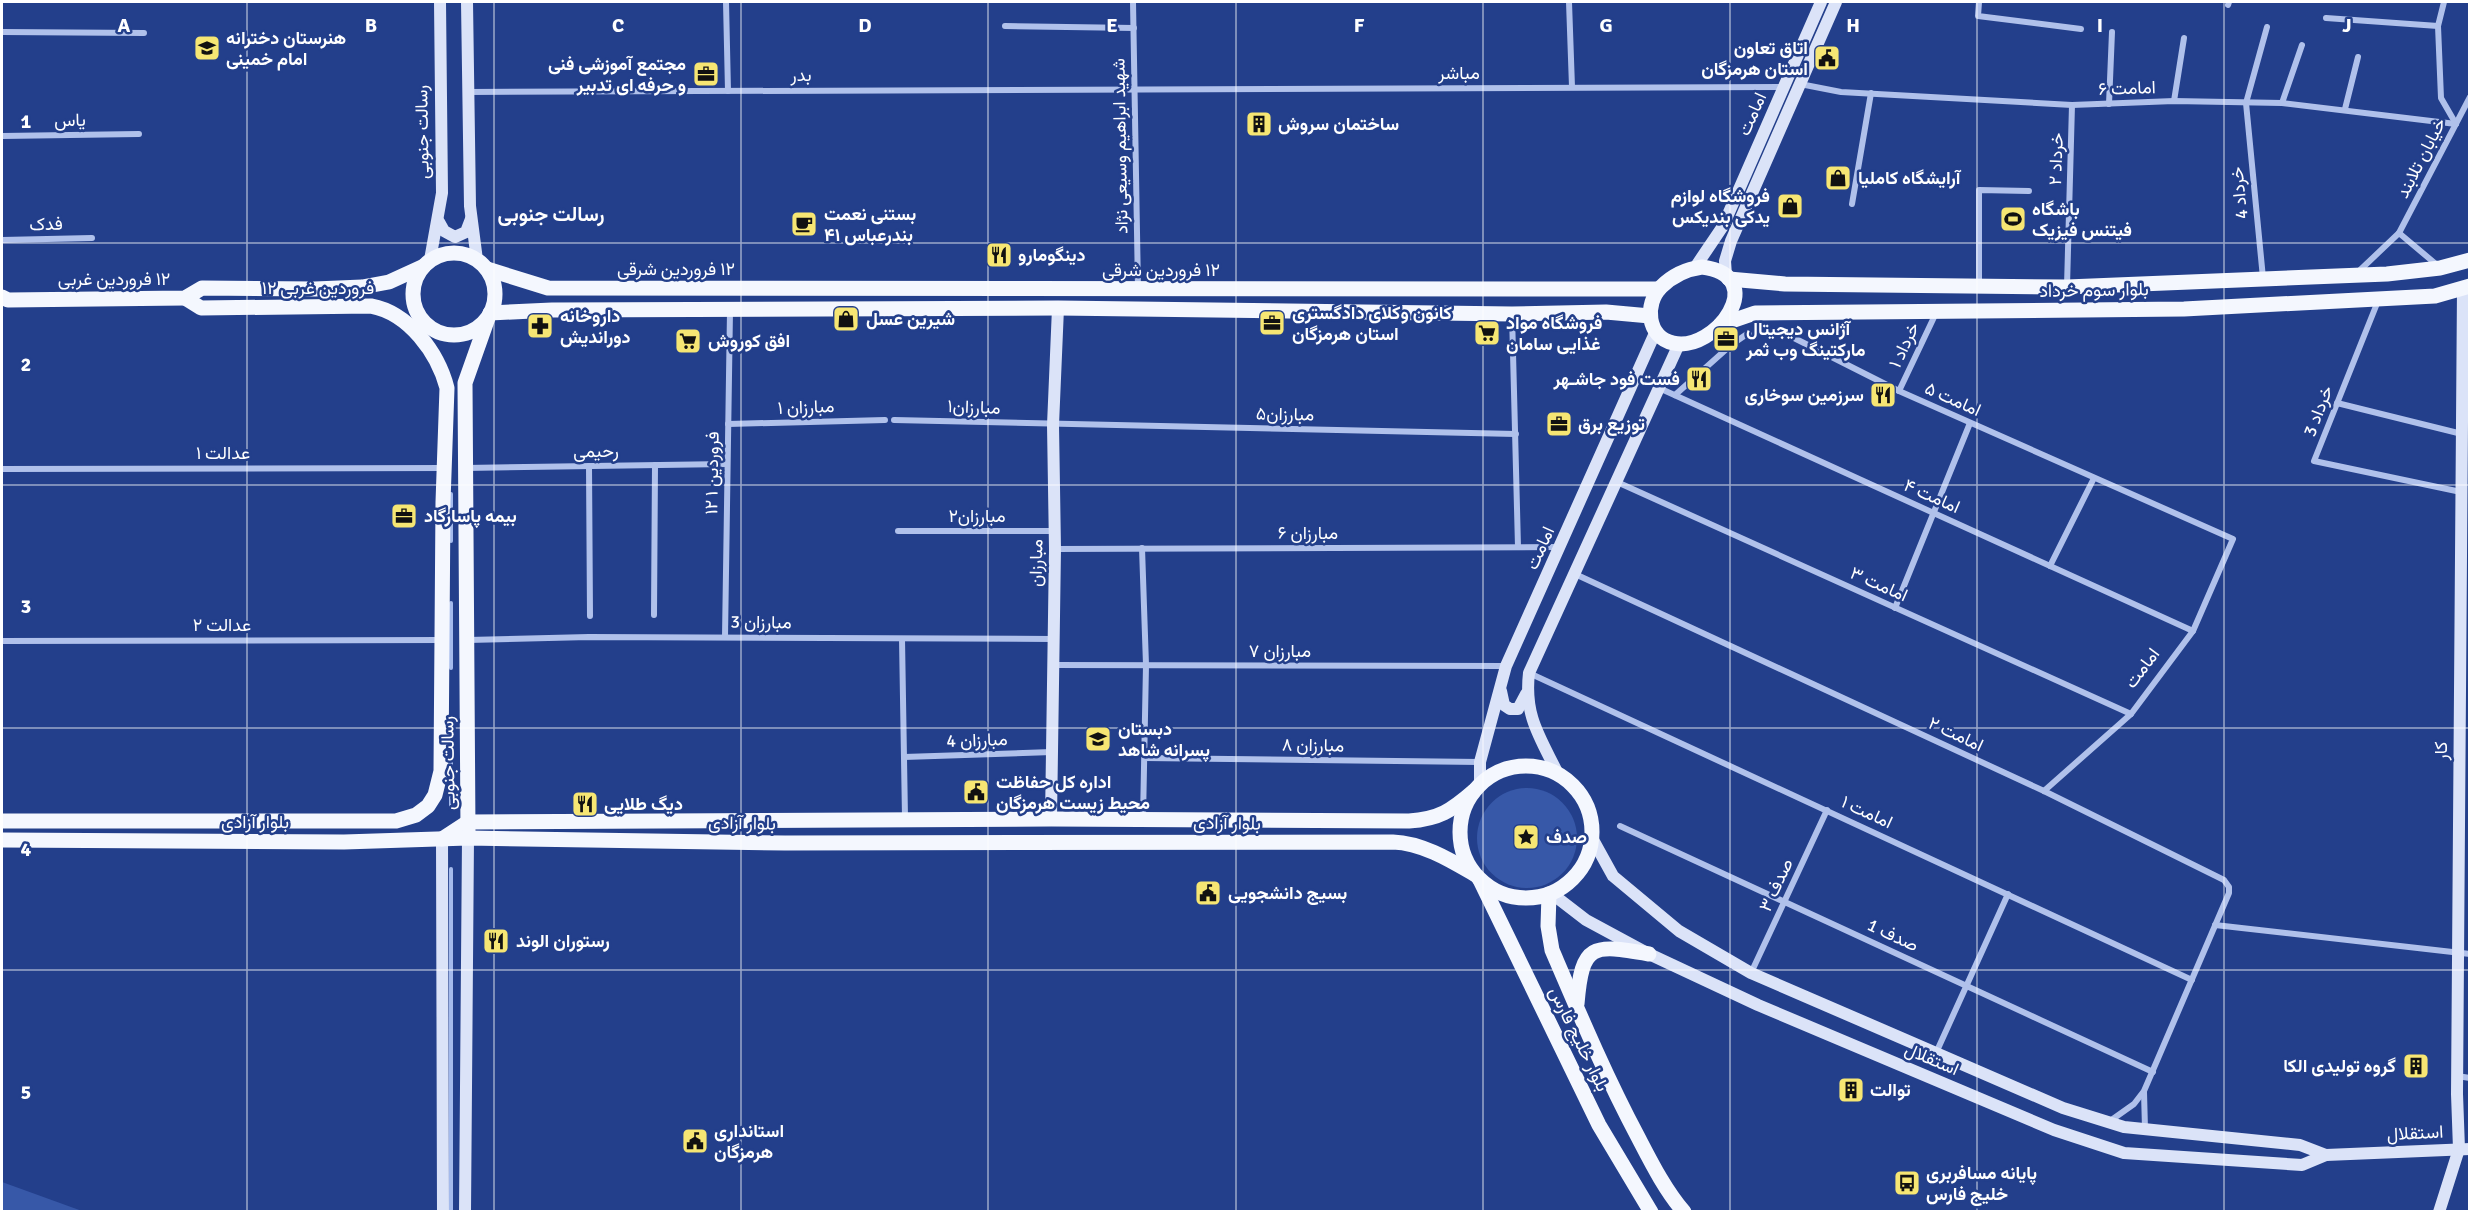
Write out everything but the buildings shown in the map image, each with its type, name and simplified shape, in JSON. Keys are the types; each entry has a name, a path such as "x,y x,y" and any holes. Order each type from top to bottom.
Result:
{"main road":[{"path":"454,253 466,255 482,265 493,281 496,293 489,315 478,328 460,334 440,333 428,326 419,316 414,303 413,290 417,277 427,263 442,255 454,253"},
{"name":"بلوار سوم خرداد","path":"1728,277 1785,284 2067,287 2353,276 2440,268 2469,260"},
{"name":"۱۲ فروردین غربی","path":"332,289 389,282 427,263"},
{"name":"١٢ فروردین شرقی","path":"482,265 548,288 1659,289"},
{"path":"1694,269 1716,269 1728,277 1734,285 1734,303 1731,313 1720,325 1704,336 1679,344 1665,340 1655,333 1650,316 1659,289 1674,277 1694,269"},
{"path":"1785,284 1779,291 1779,301 1784,309 1793,311"},
{"name":"بلوار سوم خرداد","path":"1720,325 1755,313 1793,311 2184,309 2435,296 2466,287"},
{"name":"١٢ فروردین غربى","path":"4,299 185,298 202,288 332,289"},
{"path":"548,288 542,291 539,298 540,305 552,310"},
{"path":"1604,290 1616,295 1620,300 1617,307 1606,312"},
{"name":"۱۲ فروردین غربی","path":"185,298 201,308 371,306 383,308 413,329 426,345 443,372 447,388"},
{"path":"489,315 552,310 1058,308 1512,314 1606,312 1650,316"},
{"name":"رسالت جنوبی","path":"468,838 468,571 465,411 468,372 489,315"},
{"name":"رسالت جنوبی","path":"443,702 447,388"},
{"path":"446,410 465,411"},
{"path":"443,571 468,571"},
{"path":"443,702 467,702"},
{"name":"بلوار آزادی","path":"2,821 392,821 407,819 424,810 437,791 441,771 443,702"},
{"path":"1526,766 1542,768 1558,774 1581,795 1591,822 1592,838 1585,861 1577,874 1550,894 1531,898 1513,897 1495,891 1477,877 1463,854 1460,832 1463,810 1477,787 1494,774 1509,768 1526,766"},
{"name":"بلوار آزادی","path":"468,822 905,819 1418,821 1444,815 1477,787"},
{"path":"442,839 468,822"},
{"name":"بلوار آزادی","path":"2,840 344,842 468,838 785,843 1393,842 1418,847 1457,863 1477,877"},
{"name":"بلوار خلیج فارس","path":"1477,877 1599,1125 1651,1212"},
{"name":"بلوار خلیج فارس","path":"1550,894 1548,926 1552,950 1576,1007 1620,1103 1645,1150 1684,1212"},
{"path":"1576,1007 1579,976 1582,965 1588,957 1605,949 1617,948 1649,954"}],"street":[{"name":"رسالت جنوبی","path":"427,263 439,222 442,193 440,2"},
{"path":"467,2 471,215 482,265"},
{"path":"726,2 728,91"},
{"name":"شهید ابراهیم وسیعی نژاد","path":"1133,2 1138,290"},
{"path":"1569,2 1572,87"},
{"name":"امامت","path":"1694,269 1723,226 1821,2"},
{"name":"امامت","path":"1728,277 1725,261 1731,241 1836,2"},
{"path":"1979,2 1978,16 2081,28"},
{"path":"2444,2 2438,26 2441,98 2456,124"},
{"path":"2326,18 2438,26"},
{"path":"1005,26 1134,28"},
{"path":"2246,104 2267,27"},
{"path":"2,32 144,33"},
{"path":"2109,104 2112,32"},
{"path":"2174,101 2184,38"},
{"path":"2282,103 2302,45"},
{"path":"2345,109 2358,57"},
{"name":"امامت ۶","path":"1800,84 1841,92 2072,105 2174,101 2282,103 2456,124"},
{"name":"مباشر","path":"1134,89 1783,87"},
{"name":"بدر","path":"468,92 1134,89"},
{"path":"1852,204 1871,93"},
{"name":"خیابان تلابند","path":"2353,276 2399,233 2469,97"},
{"name":"خرداد 4","path":"2246,104 2263,280"},
{"name":"خرداد ۲","path":"2067,287 2072,105"},
{"name":"یاس","path":"2,136 139,134"},
{"path":"1979,286 1979,190 2029,191"},
{"path":"439,222 450,236 461,236 468,227 471,215"},
{"path":"2399,233 2440,268"},
{"name":"فدک","path":"2,240 92,237"},
{"name":"کار","path":"2439,1212 2464,1149 2465,648 2462,434 2466,287"},
{"name":"خرداد 3","path":"2378,299 2314,461 2462,493"},
{"name":"مبارزان","path":"1051,819 1055,549 1053,425 1058,308"},
{"name":"۱۲ فروردین ۱","path":"725,637 730,310"},
{"name":"خرداد ۱","path":"1899,391 1936,312"},
{"path":"1512,314 1518,547"},
{"name":"امامت ۵","path":"1675,396 1731,345 1747,334 1772,331 1794,338 1899,391 2233,539"},
{"name":"امامت","path":"1477,787 1480,762 1506,666 1655,333"},
{"path":"1558,774 1530,718 1526,694 1529,673 1679,344"},
{"name":"امامت ۴","path":"1659,388 2193,631"},
{"path":"2337,403 2462,434"},
{"name":"مبارزان ۱","path":"728,424 885,420"},
{"name":"مبارزان۱","path":"894,420 1053,425"},
{"path":"1895,608 1970,423"},
{"name":"مبارزان۵","path":"1053,425 1516,434"},
{"name":"رحیمی","path":"465,468 727,464"},
{"path":"654,615 655,465"},
{"path":"589,466 590,616"},
{"name":"عدالت ۱","path":"2,469 445,468"},
{"path":"2050,566 2094,478"},
{"name":"امامت ۳","path":"1616,482 2131,714"},
{"name":"مبارزان۲","path":"898,531 1055,531"},
{"name":"امامت","path":"2044,791 2131,714 2193,631 2233,539"},
{"name":"مبارزان ۶","path":"1055,549 1560,547"},
{"path":"1142,548 1146,665 1143,819"},
{"name":"امامت ۲","path":"1574,574 2044,791 2224,880 2229,887 2229,893 2144,1091"},
{"name":"مبارزان 3","path":"468,640 725,637 1053,639"},
{"path":"902,639 905,819"},
{"name":"عدالت ۲","path":"2,640 443,640"},
{"name":"مبارزان ۷","path":"1053,665 1506,666"},
{"name":"امامت ۱","path":"1529,673 2192,980"},
{"path":"1501,684 1504,705 1510,709 1518,709 1526,694"},
{"name":"مبارزان 4","path":"904,757 1052,752"},
{"name":"مبارزان ۸","path":"1145,758 1480,762"},
{"name":"صدف ۳","path":"1751,973 1827,810"},
{"name":"صدف 1","path":"1620,826 2153,1072"},
{"name":"رسالت جنوبی","path":"465,1212 468,838"},
{"name":"استقلال","path":"1592,838 1612,876 1679,931 1751,973 2062,1108 2109,1122 2145,1129 2300,1145 2326,1155"},
{"path":"442,839 442,1212"},
{"name":"استقلال","path":"1550,894 1586,920 1649,954 1758,1005 2032,1121 2124,1153 2302,1165 2326,1155 2464,1149"},
{"path":"1936,1053 2008,894"},
{"path":"2215,925 2464,953"},
{"path":"2109,1122 2134,1104 2144,1091"},
{"path":"2144,1091 2145,1129"}],"shaded area":[{"path":"1527,788 1555,796 1569,810 1577,838 1569,866 1555,880 1527,888 1499,880 1485,866 1477,838 1485,810 1499,796"},
{"path":"2,1182 82,1211 2,1211"}],"waterway":[{"path":"451,494 451,541"},
{"path":"451,603 451,668"},
{"path":"451,733 451,806"},
{"path":"451,869 451,1212"}],"place":[{"name":"هنرستان دخترانه امام خمینی","path":"207,48"},
{"name":"اتاق تعاون استان هرمزگان","path":"1827,58"},
{"name":"مجتمع آموزشی فنی و حرفه ای تدبیر","path":"706,74"},
{"name":"ساختمان سروش","path":"1259,124"},
{"name":"آرایشگاه کاملیا","path":"1838,178"},
{"name":"فروشگاه لوازم یدکی بندیکس","path":"1790,206"},
{"name":"باشگاه فیتنس فیزیک","path":"2013,219"},
{"name":"بستنی نعمت بندرعباس ۴۱","path":"804,224"},
{"name":"دینگومارو","path":"999,255"},
{"name":"شیرین عسل","path":"846,319"},
{"name":"کانون وکلای دادگستری استان هرمزگان","path":"1272,323"},
{"name":"داروخانه دوراندیش","path":"540,326"},
{"name":"فروشگاه مواد غذایی سامان","path":"1487,333"},
{"name":"آژانس دیجیتال مارکتینگ وب ثمر","path":"1726,339"},
{"name":"افق کوروش","path":"688,341"},
{"name":"فست فود جاشـهر","path":"1699,379"},
{"name":"سرزمین سوخاری","path":"1883,395"},
{"name":"توزیع برق","path":"1559,424"},
{"name":"بیمه پاسارگاد","path":"404,516"},
{"name":"دبستان پسرانه شاهد","path":"1098,739"},
{"name":"اداره کل حفاظت محیط زیست هرمزگان","path":"976,792"},
{"name":"دیگ طلایی","path":"585,804"},
{"name":"صدف","path":"1526,837"},
{"name":"بسیج دانشجویی","path":"1208,893"},
{"name":"رستوران الوند","path":"496,941"},
{"name":"گروه تولیدی الکا","path":"2416,1066"},
{"name":"توالت","path":"1851,1090"},
{"name":"استانداری هرمزگان","path":"695,1141"},
{"name":"پایانه مسافربری خلیج فارس","path":"1907,1183"}],"district":[{"name":"رسالت جنوبی","path":"551,214"}]}
